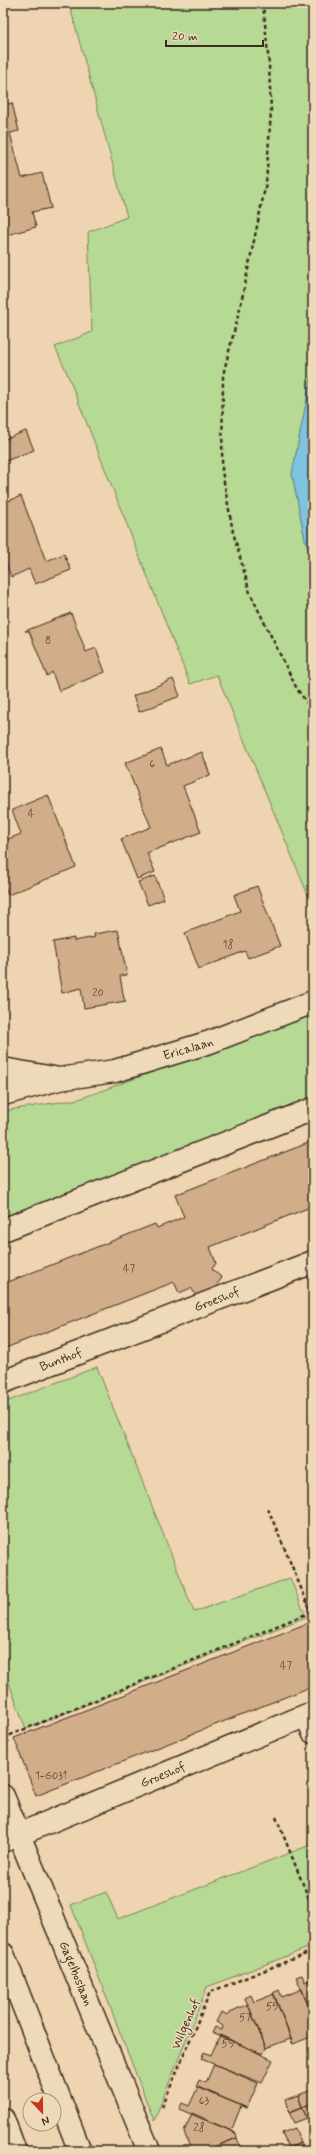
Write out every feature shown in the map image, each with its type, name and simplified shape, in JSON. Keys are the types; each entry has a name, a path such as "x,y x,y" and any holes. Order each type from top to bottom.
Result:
{"street":[{"name":"Ericalaan","path":"3,1094 59,1079 114,1072 210,1042 313,1002"},
{"name":"Ericalaan","path":"3,1069 59,1079"},
{"path":"3,1230 313,1109"},
{"name":"Groeshof","path":"120,1338 313,1262"},
{"name":"Bunthof","path":"3,1382 120,1338"},
{"name":"Groeshof","path":"10,1838 307,1716 313,1732"},
{"name":"Gagelboslaan","path":"3,1796 10,1838 147,2148"},
{"path":"3,1954 80,2151"},
{"path":"3,2120 15,2151"}],"path":[{"path":"263,3 269,65 271,111 266,183 240,308 223,375 222,471 233,532 250,592 297,689 313,711"},
{"path":"3,1738 311,1612 268,1508"},
{"path":"276,1817 313,1909"},
{"name":"Wilgenhof","path":"147,2148 210,1992 313,1951"}],"green space":[{"path":"69,3 313,3 313,368 292,474 305,539 313,563 313,907 217,675 190,684 67,373 55,347 92,332 88,232 127,217"},
{"path":"313,1013 313,1103 3,1226 3,1111 79,1099"},
{"path":"97,1367 194,1612 290,1578 306,1617 26,1729 3,1667 3,1403"},
{"path":"313,1844 313,1946 207,1987 154,2121 71,1905 106,1892 118,1919"}],"water":[{"path":"313,368 313,563 305,539 292,474"}],"building":[{"path":"12,103 19,131 10,133 22,178 42,173 51,208 32,212 36,227 3,236 3,105"},
{"path":"26,431 34,450 3,462 3,440"},
{"path":"21,496 46,561 64,554 71,570 35,584 29,569 11,577 3,555 3,503"},
{"path":"71,613 86,652 96,648 105,672 59,691 52,672 47,676 29,631 25,631"},
{"path":"173,679 180,696 139,712 133,696"},
{"path":"161,749 167,765 202,752 210,775 183,786 201,832 147,853 155,872 137,879 121,839 151,827 125,763"},
{"path":"48,795 76,867 8,895 3,882 3,841 21,834 12,810"},
{"path":"155,876 164,899 148,905 138,882"},
{"path":"257,886 280,946 248,958 245,951 199,969 185,933 240,911 234,895"},
{"path":"118,930 127,975 120,976 124,999 126,1001 84,1008 81,988 62,993 53,942 74,938 74,941 95,937 94,934"},
{"path":"313,1141 313,1206 210,1247 216,1263 212,1269 222,1278 217,1284 227,1295 199,1299 191,1288 179,1293 174,1282 3,1349 3,1284 155,1224 157,1228 184,1217 175,1195"},
{"path":"313,1621 313,1686 36,1796 14,1738"},
{"path":"302,1975 305,1982 313,1979 313,2017 296,1977"},
{"path":"302,1989 313,2017 313,2036 293,2044 273,1993 279,1990 282,1997"},
{"path":"274,1994 293,2044 290,2039 266,2048 245,1998 251,1995 254,2002"},
{"path":"248,2004 266,2048 263,2054 212,2033 215,2027 222,2030 223,2026 216,2022 221,2012 228,2015 230,2012"},
{"path":"220,2035 273,2060 262,2083 201,2059 204,2052 211,2055"},
{"path":"214,2064 258,2083 247,2108 196,2087 199,2080 206,2083"},
{"path":"198,2087 247,2108 241,2106 232,2129 236,2133 179,2109 182,2103 189,2106"},
{"path":"312,2090 313,2103 302,2107 298,2095"},
{"path":"298,2095 302,2107 289,2112 285,2100"},
{"path":"313,2103 313,2115 307,2118 302,2107"},
{"path":"302,2107 307,2118 294,2123 289,2112"},
{"path":"192,2113 236,2133 237,2138 204,2151 190,2151 191,2150 184,2132"},
{"path":"295,2128 301,2143 288,2148 282,2133"},
{"path":"237,2138 242,2151 204,2151"},
{"path":"301,2143 305,2151 289,2151 288,2148"}]}
